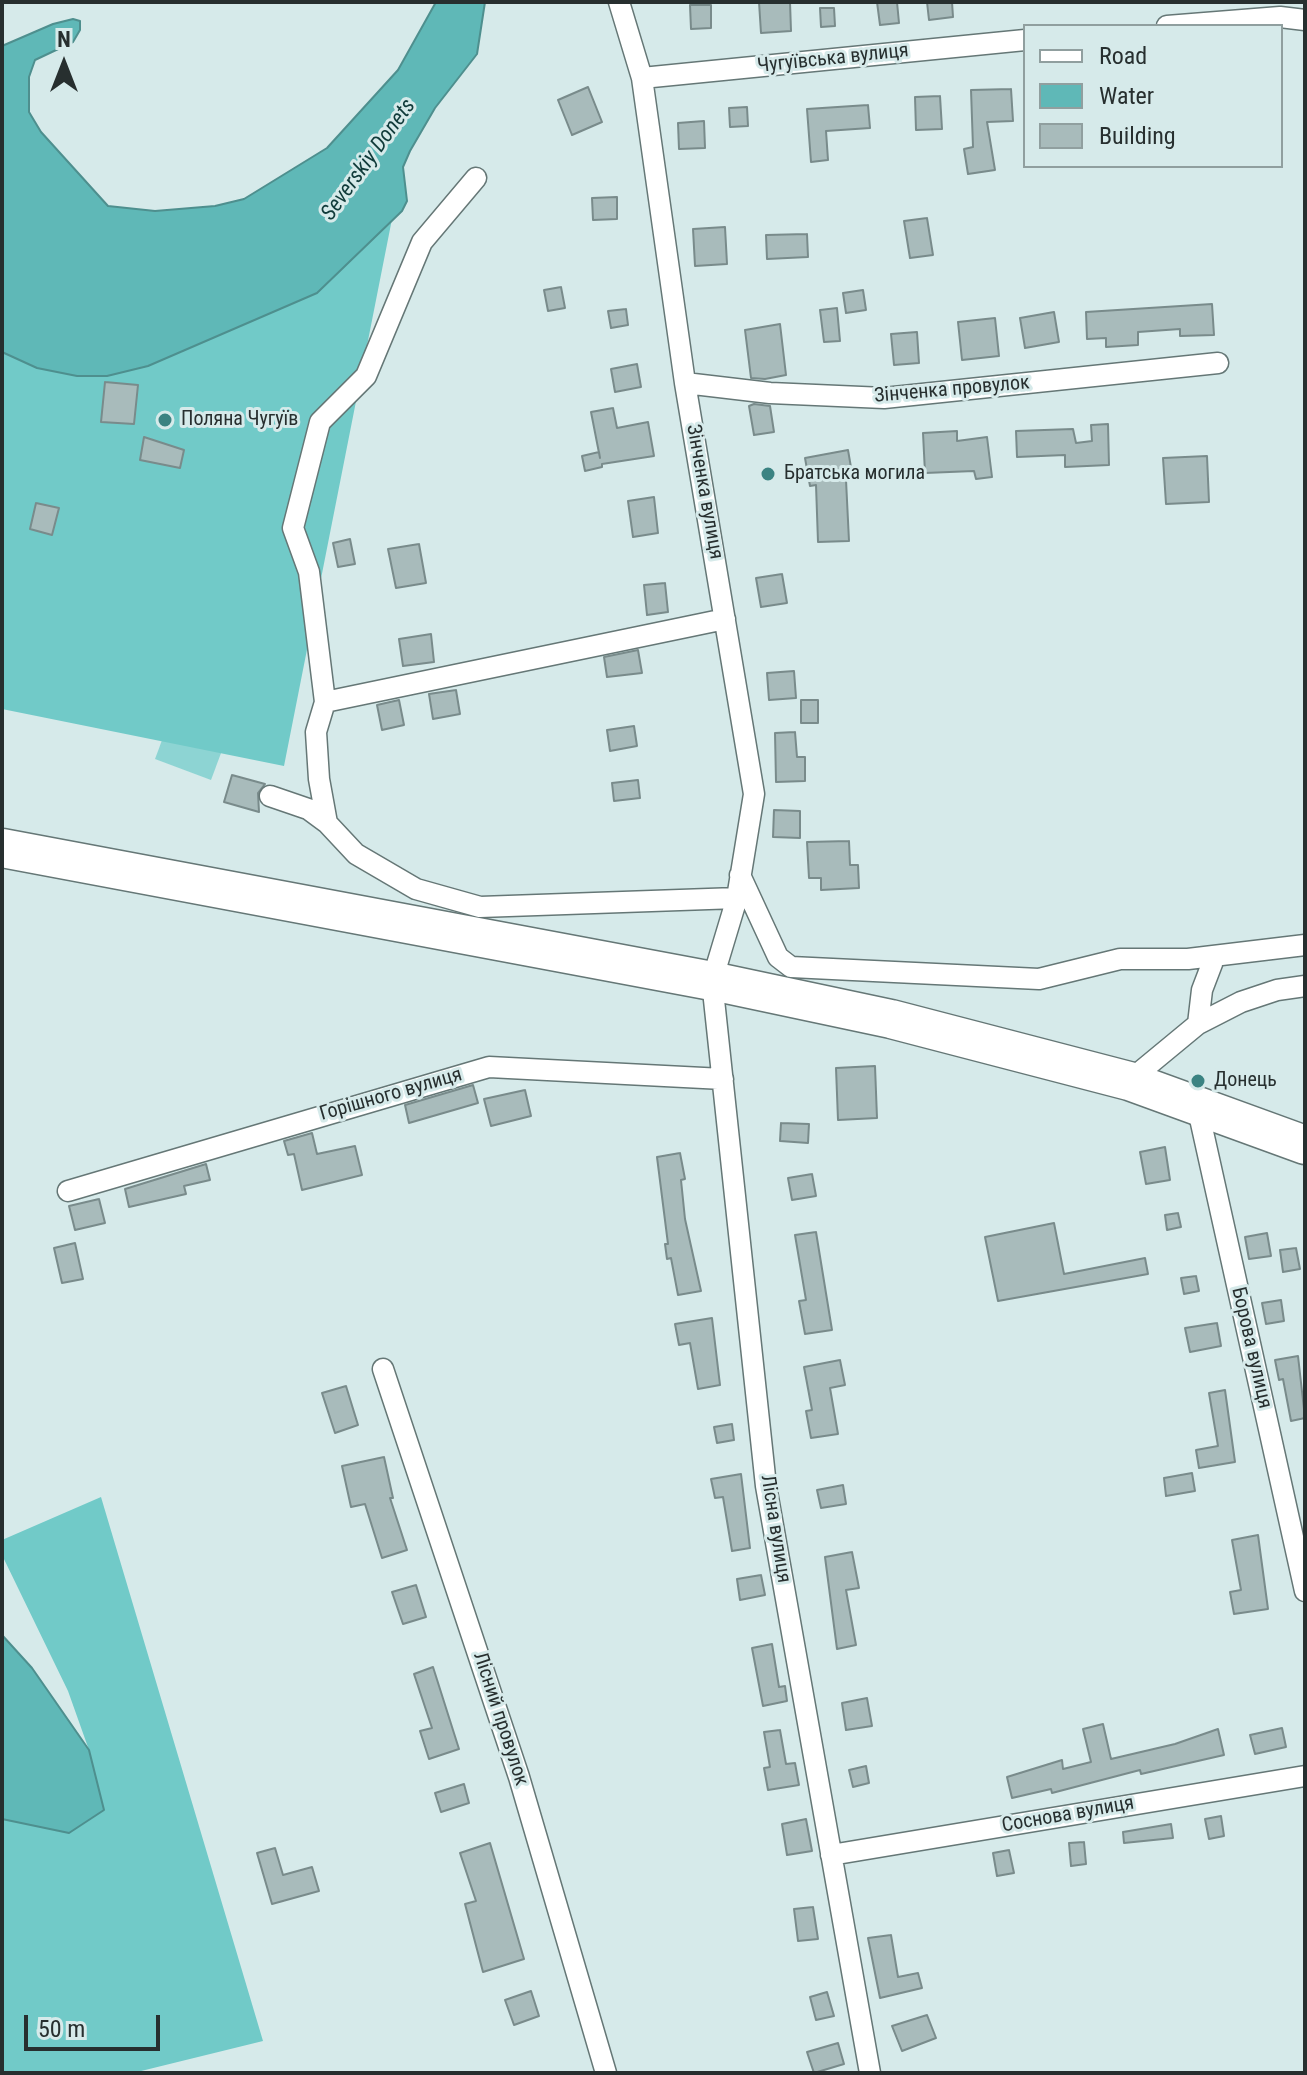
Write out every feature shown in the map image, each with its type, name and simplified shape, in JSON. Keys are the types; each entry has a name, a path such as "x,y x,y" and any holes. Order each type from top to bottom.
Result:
{"highway":[{"path":"2,848 712,981 891,1019 1129,1081 1305,1145"}],"street":[{"name":"Зінченка вулиця","path":"619,2 642,78 685,383 754,794 737,898 712,981"},
{"path":"1192,24 1280,17 1305,20"},
{"name":"Чугуївська вулиця","path":"642,78 1023,40"},
{"path":"327,823 319,779 316,732 325,702 309,572 293,528 320,422 366,376 422,242 476,178"},
{"name":"Зінченка провулок","path":"685,383 770,393 884,398 1218,363"},
{"path":"325,702 725,619"},
{"path":"270,796 308,809 327,823 356,854 416,889 480,907 737,898"},
{"path":"740,875 778,957 791,967 1039,979 1120,959 1215,956 1305,945"},
{"path":"1198,1024 1202,990 1215,956"},
{"name":"Лісна вулиця","path":"712,981 766,1486 870,2073"},
{"path":"1129,1081 1198,1024 1241,1002 1305,986"},
{"name":"Горішного вулиця","path":"68,1191 489,1067 723,1079"},
{"name":"Борова вулиця","path":"1197,1105 1305,1591"},
{"name":"Лісний провулок","path":"383,1369 519,1777 606,2073"},
{"name":"Соснова вулиця","path":"831,1855 1305,1776"}],"shaded area":[{"path":"392,219 284,766 2,709 2,352 37,368 148,366 317,293"},
{"path":"193,657 249,678 211,780 155,759"},
{"path":"101,1497 263,2041 133,2073 2,2073 2,1819 69,1833 104,1810 89,1750 68,1691 2,1555 2,1540"}],"water":[{"name":"Severskiy Donets","path":"436,2 485,2 477,54 435,108 410,151 403,167 407,201 402,211 317,293 148,366 107,376 77,376 37,368 2,352 2,46 53,24 73,19 80,21 80,30 73,42 35,60 29,77 29,112 41,132 108,206 155,211 215,206 244,199 327,148 398,70"},
{"path":"2,1635 32,1668 89,1750 104,1810 69,1833 2,1819"}],"building":[{"path":"759,2 790,2 791,31 761,33"},
{"path":"877,2 897,2 899,23 880,25"},
{"path":"927,2 952,2 953,17 929,20"},
{"path":"690,5 711,5 711,28 691,29"},
{"path":"820,8 834,8 835,26 821,27"},
{"path":"588,87 602,122 572,135 558,100"},
{"path":"1011,89 1013,121 987,122 995,170 968,174 964,149 973,147 971,90"},
{"path":"940,96 942,129 916,130 915,97"},
{"path":"868,105 870,128 826,131 828,160 811,162 807,109"},
{"path":"747,107 748,126 730,127 729,108"},
{"path":"704,121 705,148 679,149 678,123"},
{"path":"617,197 617,219 593,220 592,198"},
{"path":"927,218 933,255 910,258 904,221"},
{"path":"725,227 727,264 695,266 693,229"},
{"path":"807,234 808,257 767,259 766,235"},
{"path":"561,287 565,308 548,311 544,290"},
{"path":"863,290 866,310 846,313 843,293"},
{"path":"1212,304 1214,335 1180,336 1180,329 1138,332 1138,345 1106,347 1106,338 1087,339 1086,312"},
{"path":"837,308 840,341 824,342 820,310"},
{"path":"626,309 628,325 611,328 608,311"},
{"path":"1054,312 1059,342 1025,348 1020,318"},
{"path":"995,318 999,356 962,360 958,322"},
{"path":"780,324 786,375 751,378 745,330"},
{"path":"917,332 919,363 894,365 891,334"},
{"path":"637,364 641,387 615,392 611,369"},
{"path":"105,382 138,385 134,424 101,422"},
{"path":"749,406 770,406 774,432 754,435"},
{"path":"613,408 617,428 648,422 654,456 602,464 602,467 585,471 582,456 599,452 591,412"},
{"path":"1108,424 1109,465 1065,467 1065,455 1017,457 1016,431 1073,429 1076,443 1092,441 1091,425"},
{"path":"957,431 957,441 987,437 992,477 976,479 974,471 925,473 923,433"},
{"path":"144,437 184,450 180,468 140,460"},
{"path":"848,450 853,479 846,480 849,541 818,542 816,485 810,486 805,458"},
{"path":"1207,456 1209,502 1166,504 1163,458"},
{"path":"654,497 658,533 633,537 628,501"},
{"path":"36,503 59,508 52,535 30,529"},
{"path":"350,539 355,564 338,567 333,543"},
{"path":"419,544 426,583 396,588 388,549"},
{"path":"782,574 787,603 761,607 756,578"},
{"path":"665,583 668,612 647,615 644,585"},
{"path":"431,634 434,662 403,666 399,639"},
{"path":"638,650 642,673 607,677 604,657"},
{"path":"794,671 796,698 769,700 767,673"},
{"path":"456,690 460,714 433,719 429,694"},
{"path":"399,700 404,725 382,730 377,705"},
{"path":"801,700 818,700 818,723 801,723"},
{"path":"634,726 637,746 610,751 607,730"},
{"path":"795,732 797,757 805,757 805,781 776,782 775,733"},
{"path":"232,775 265,784 258,793 259,812 224,802"},
{"path":"638,780 640,798 614,801 612,783"},
{"path":"774,810 800,811 800,838 773,837"},
{"path":"849,841 850,865 858,865 859,888 821,890 821,878 809,878 807,842"},
{"path":"875,1066 877,1118 838,1120 836,1068"},
{"path":"473,1085 478,1103 409,1123 405,1105"},
{"path":"525,1090 531,1116 491,1126 484,1099"},
{"path":"781,1123 809,1124 808,1143 780,1141"},
{"path":"312,1133 317,1154 355,1146 362,1175 302,1190 294,1154 288,1155 284,1141"},
{"path":"1165,1147 1170,1180 1146,1184 1140,1152"},
{"path":"680,1153 685,1179 681,1180 685,1219 701,1291 678,1295 671,1258 667,1259 665,1244 668,1244 657,1157"},
{"path":"206,1164 210,1180 184,1186 186,1194 129,1207 125,1189"},
{"path":"812,1174 816,1196 792,1200 788,1178"},
{"path":"99,1199 105,1223 75,1230 69,1206"},
{"path":"1178,1213 1181,1227 1167,1230 1165,1215"},
{"path":"1054,1223 1064,1274 1145,1258 1148,1274 998,1301 985,1237"},
{"path":"816,1232 832,1330 805,1334 799,1301 806,1300 795,1235"},
{"path":"1267,1233 1271,1256 1249,1259 1245,1237"},
{"path":"75,1243 83,1279 62,1283 54,1248"},
{"path":"1296,1248 1300,1269 1283,1272 1280,1250"},
{"path":"1196,1276 1199,1291 1184,1294 1181,1278"},
{"path":"1281,1300 1284,1321 1266,1324 1262,1303"},
{"path":"712,1318 720,1385 698,1389 690,1343 679,1345 675,1324"},
{"path":"1217,1323 1221,1346 1190,1352 1185,1328"},
{"path":"1298,1356 1305,1418 1291,1421 1283,1379 1279,1380 1275,1360"},
{"path":"840,1360 845,1385 830,1388 838,1434 811,1438 806,1411 812,1410 804,1367"},
{"path":"346,1386 358,1425 335,1433 322,1393"},
{"path":"1225,1390 1235,1462 1199,1468 1196,1450 1218,1446 1209,1393"},
{"path":"732,1424 734,1440 717,1443 714,1427"},
{"path":"384,1457 393,1498 390,1498 407,1550 382,1558 365,1504 351,1507 342,1466"},
{"path":"1192,1473 1195,1491 1166,1496 1164,1478"},
{"path":"741,1474 750,1548 732,1551 723,1497 715,1498 711,1479"},
{"path":"843,1485 846,1504 821,1508 817,1490"},
{"path":"1258,1535 1268,1609 1234,1614 1230,1592 1241,1590 1232,1540"},
{"path":"852,1552 859,1588 846,1590 856,1645 837,1649 825,1557"},
{"path":"761,1575 765,1595 740,1600 737,1579"},
{"path":"416,1585 426,1617 403,1624 392,1592"},
{"path":"772,1644 779,1687 785,1686 787,1701 763,1706 752,1648"},
{"path":"433,1667 459,1749 429,1759 420,1731 432,1728 414,1674"},
{"path":"867,1698 872,1726 846,1730 842,1703"},
{"path":"1103,1724 1111,1759 1175,1744 1218,1729 1224,1755 1141,1774 1140,1770 1052,1793 1051,1789 1012,1798 1007,1777 1062,1760 1063,1769 1091,1762 1083,1729"},
{"path":"1282,1728 1286,1747 1255,1754 1250,1735"},
{"path":"780,1730 786,1764 795,1763 799,1785 768,1790 764,1768 770,1767 764,1732"},
{"path":"866,1766 869,1783 853,1787 849,1770"},
{"path":"464,1784 469,1803 441,1812 435,1793"},
{"path":"1221,1816 1224,1836 1209,1839 1205,1819"},
{"path":"806,1819 812,1851 787,1855 782,1824"},
{"path":"1171,1824 1173,1838 1124,1843 1123,1832"},
{"path":"1084,1842 1086,1864 1071,1866 1069,1843"},
{"path":"490,1843 524,1959 483,1972 465,1904 476,1901 460,1853"},
{"path":"275,1848 283,1875 312,1867 319,1891 272,1904 257,1853"},
{"path":"1009,1850 1014,1873 997,1876 993,1853"},
{"path":"813,1907 818,1939 798,1941 794,1909"},
{"path":"891,1935 898,1977 918,1973 922,1988 880,1998 868,1938"},
{"path":"531,1991 539,2016 514,2025 505,2000"},
{"path":"827,1992 834,2016 816,2020 810,1997"},
{"path":"927,2015 936,2038 902,2051 892,2026"},
{"path":"838,2043 844,2064 814,2073 807,2052"}],"place":[{"name":"Поляна Чугуїв","path":"165,420"},
{"name":"Братська могила","path":"768,474"},
{"name":"Донець","path":"1198,1081"}]}
